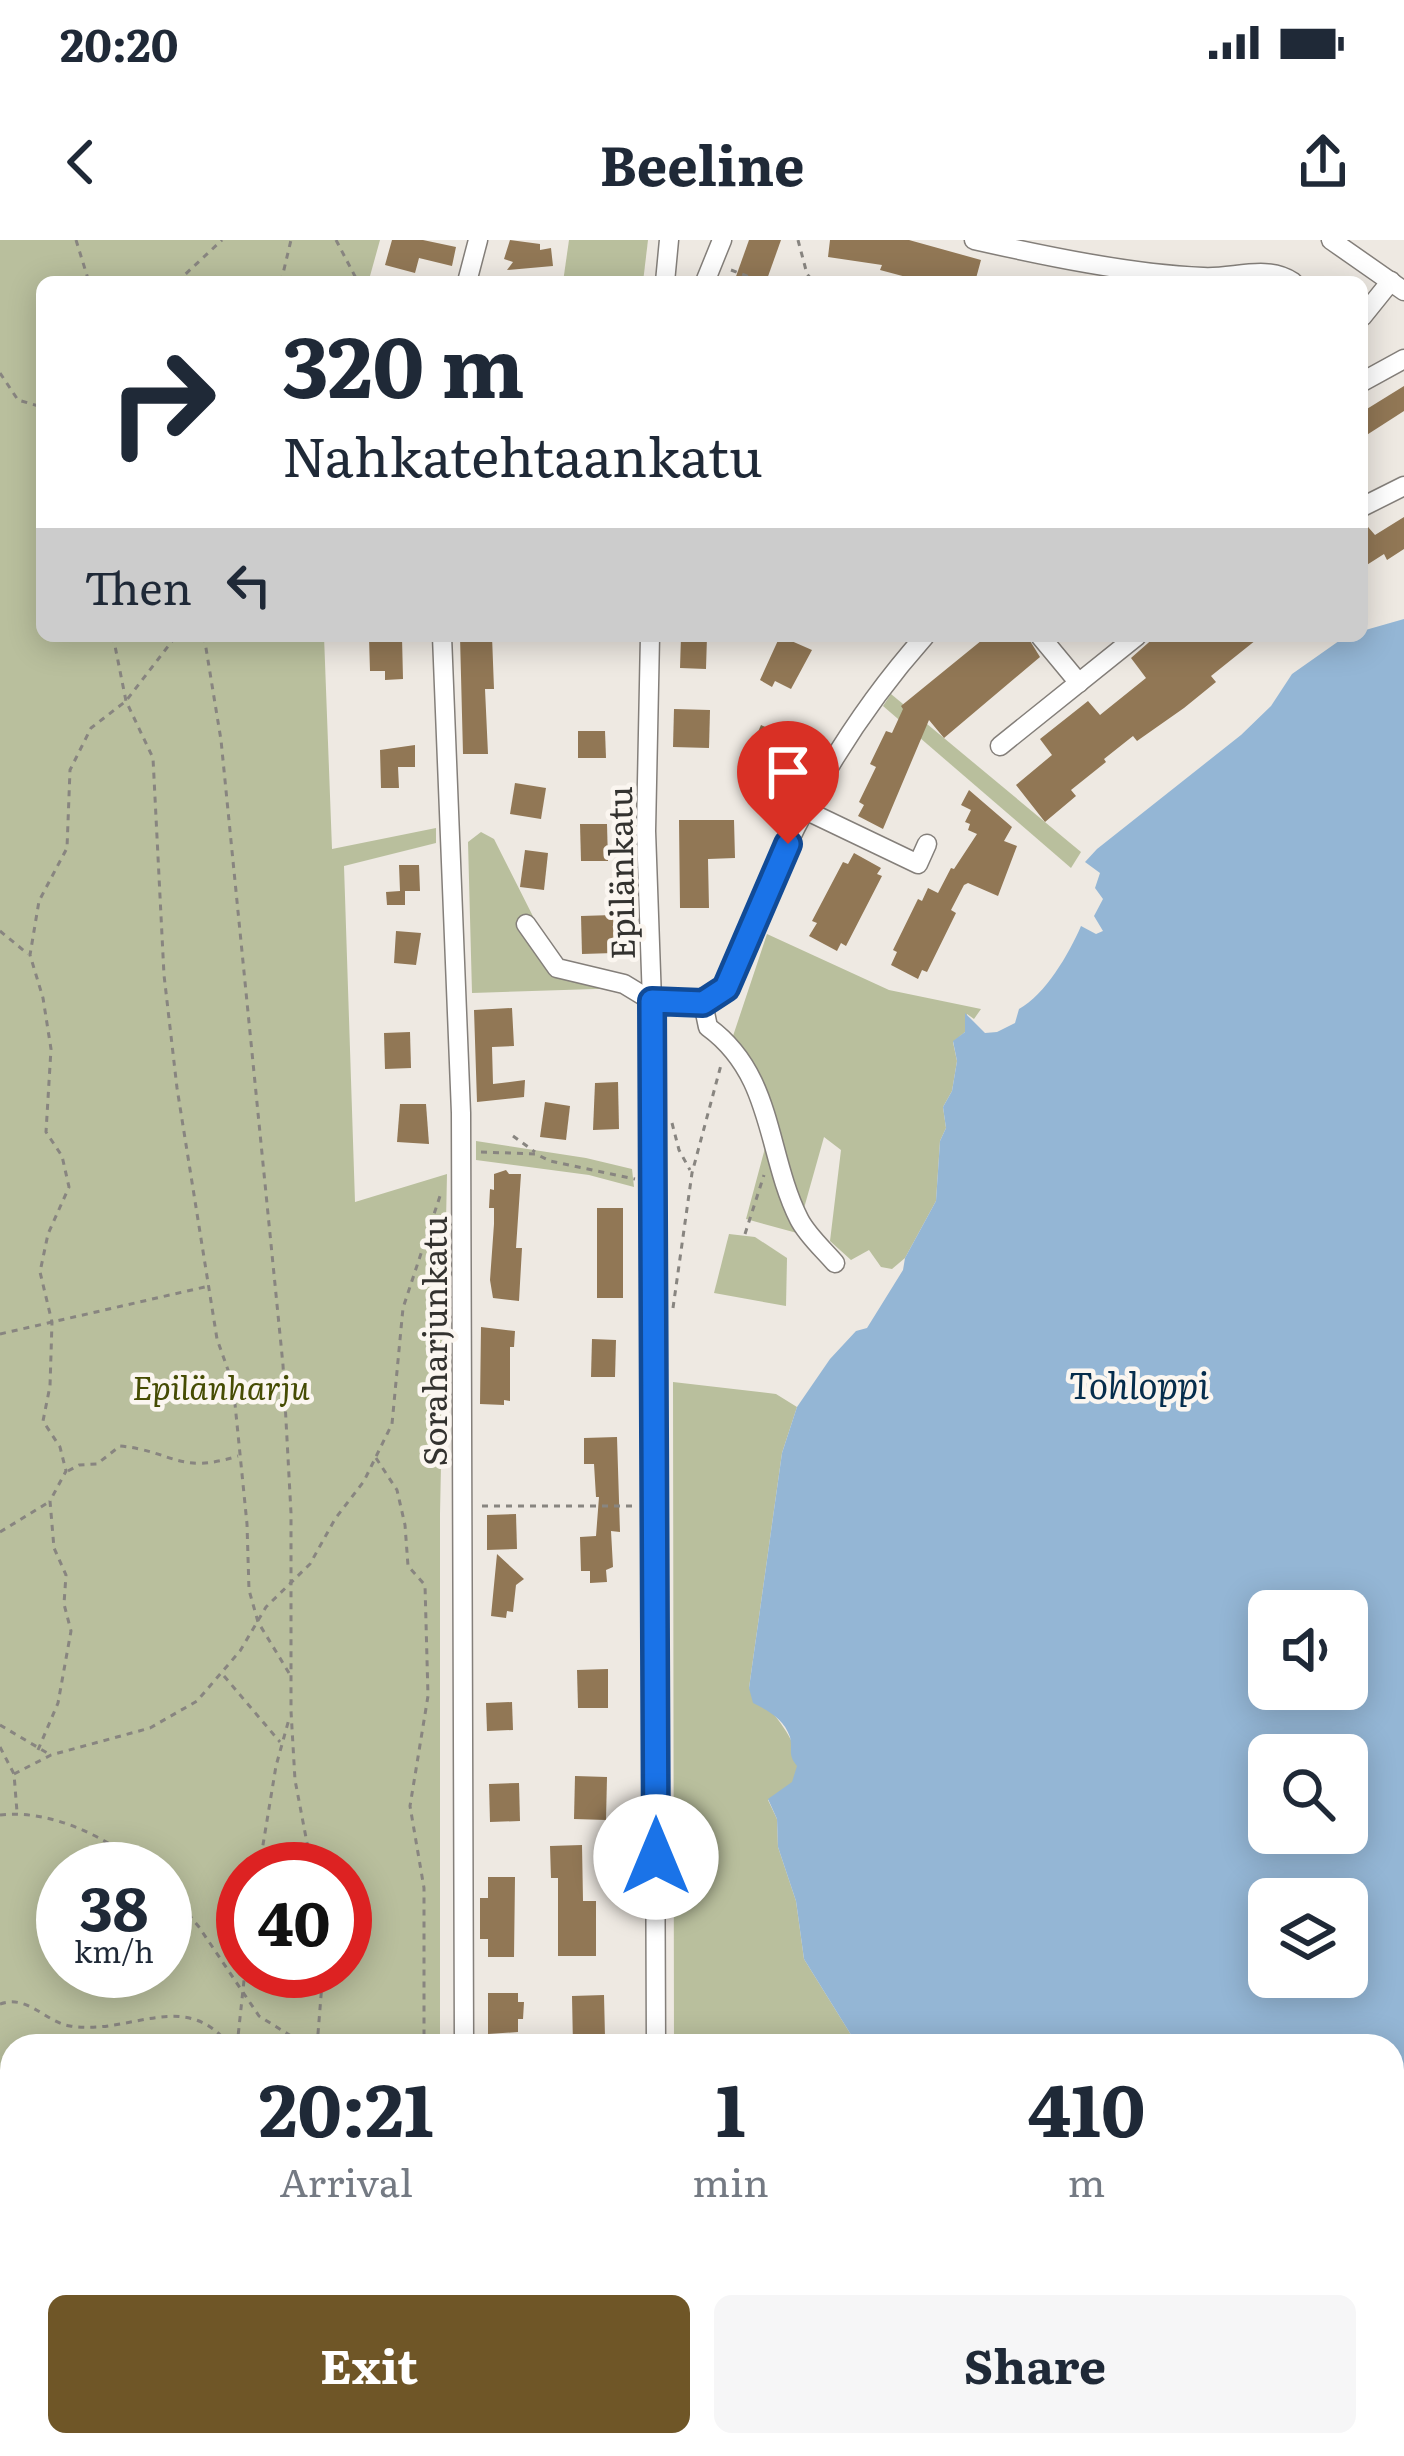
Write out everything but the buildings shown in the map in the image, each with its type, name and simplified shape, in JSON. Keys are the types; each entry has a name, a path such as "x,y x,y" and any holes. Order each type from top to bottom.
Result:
{"street":[{"path":"468,276 478,240"},
{"path":"666,276 669,240"},
{"path":"707,276 722,240"},
{"path":"974,240 1193,276"},
{"path":"1331,240 1397,286 1368,312"},
{"path":"1222,276 1256,272 1279,276"},
{"path":"1368,379 1404,359"},
{"path":"1368,504 1404,486"},
{"name":"Soraharjunkatu","path":"442,642 461,1149 464,2034"},
{"name":"Epilänkatu","path":"650,642 646,831 652,1001 656,2034"},
{"path":"526,924 557,968 624,985 652,1001 703,1003 723,992 803,809 848,731 920,642"},
{"path":"1045,642 1079,683"},
{"path":"1000,746 1130,642"},
{"path":"803,809 918,864 927,844"},
{"path":"703,1003 708,1027 727,1040 752,1079 796,1216 835,1263"}],"path":[{"path":"76,240 87,276"},
{"path":"183,276 222,240"},
{"path":"282,276 291,240"},
{"path":"336,240 355,276"},
{"path":"799,240 812,276"},
{"path":"735,272 747,276"},
{"path":"0,373 18,400 36,404"},
{"path":"114,642 126,700 153,758 164,975 174,1065 218,1339 232,1384 249,1590 258,1622 290,1675"},
{"path":"66,1472 59,1447 43,1421 50,1386 52,1322 40,1271 68,1186 62,1156 46,1132 51,1049 30,955 39,901 67,848 70,770 91,728 126,700 171,642"},
{"path":"205,642 220,740 283,1365 291,1513 291,1711 295,1780 306,1842"},
{"path":"0,931 30,955"},
{"path":"672,1316 692,1173 727,1040"},
{"path":"513,1136 550,1161 639,1180"},
{"path":"746,1234 774,1139"},
{"path":"461,1149 536,1154"},
{"path":"14,1774 51,1755 150,1728 197,1701 222,1675 290,1582 310,1564 392,1424 403,1307 437,1204"},
{"path":"0,1334 211,1286"},
{"path":"0,1532 50,1501 66,1472 97,1464 120,1446 205,1466 240,1456"},
{"path":"376,1458 397,1490 406,1525 408,1566 425,1586 428,1696 410,1805 424,1888 424,2034"},
{"path":"38,1750 58,1703 71,1631 64,1604 66,1575 54,1548 50,1501"},
{"path":"500,1505 641,1506"},
{"path":"222,1675 281,1743"},
{"path":"264,1842 291,1711"},
{"path":"0,1725 51,1755"},
{"path":"0,1747 14,1774 18,1814"},
{"path":"0,1815 45,1816 103,1842"},
{"path":"192,1918 216,1953"},
{"path":"236,2034 240,1998"},
{"path":"245,1998 259,2016 288,2034"},
{"path":"318,2034 321,1998"},
{"path":"0,2004 24,2002 67,2026 124,2026 166,2013 188,2015 220,2034"}],"green space":[{"name":"Epilänharju","path":"0,240 380,240 370,276 36,276 36,642 324,642 332,849 436,828 436,843 344,866 355,1202 447,1174 440,1514 440,2034 0,2034"},
{"path":"569,240 648,240 644,276 564,276"},
{"path":"891,694 1081,852 1071,868 883,706"},
{"path":"481,832 494,839 557,964 627,988 472,993 468,842"},
{"path":"767,934 889,990 981,1009 974,1019 967,1014 965,1032 953,1042 957,1061 952,1091 943,1107 946,1128 940,1141 936,1201 905,1258 892,1269 881,1267 869,1250 851,1260 830,1241 841,1150 824,1137 797,1233 746,1219 772,1122 754,1072 733,1036"},
{"path":"476,1141 632,1169 634,1187 589,1175 476,1160"},
{"path":"729,1234 755,1237 787,1258 786,1306 714,1293"},
{"path":"673,1382 776,1394 797,1407 782,1453 749,1688 786,1730 797,1757 793,1782 768,1800 796,1901 804,1959 851,2034 674,2034"}],"water":[{"name":"Tohloppi","path":"1404,619 1404,2034 851,2034 804,1959 796,1901 768,1799 792,1782 797,1766 791,1741 775,1716 753,1703 749,1688 782,1453 797,1407 830,1359 856,1331 867,1328 903,1270 936,1201 940,1141 946,1128 943,1107 952,1091 957,1061 953,1041 965,1032 965,1013 985,1033 1015,1023 1019,1009 1055,973 1081,926 1096,934 1103,931 1094,916 1103,899 1095,888 1100,873 1085,862 1271,706 1292,674 1337,642 1368,642 1368,629"}],"route":[{"path":"656,1857 652,1001 703,1003 726,988 788,844"}]}
